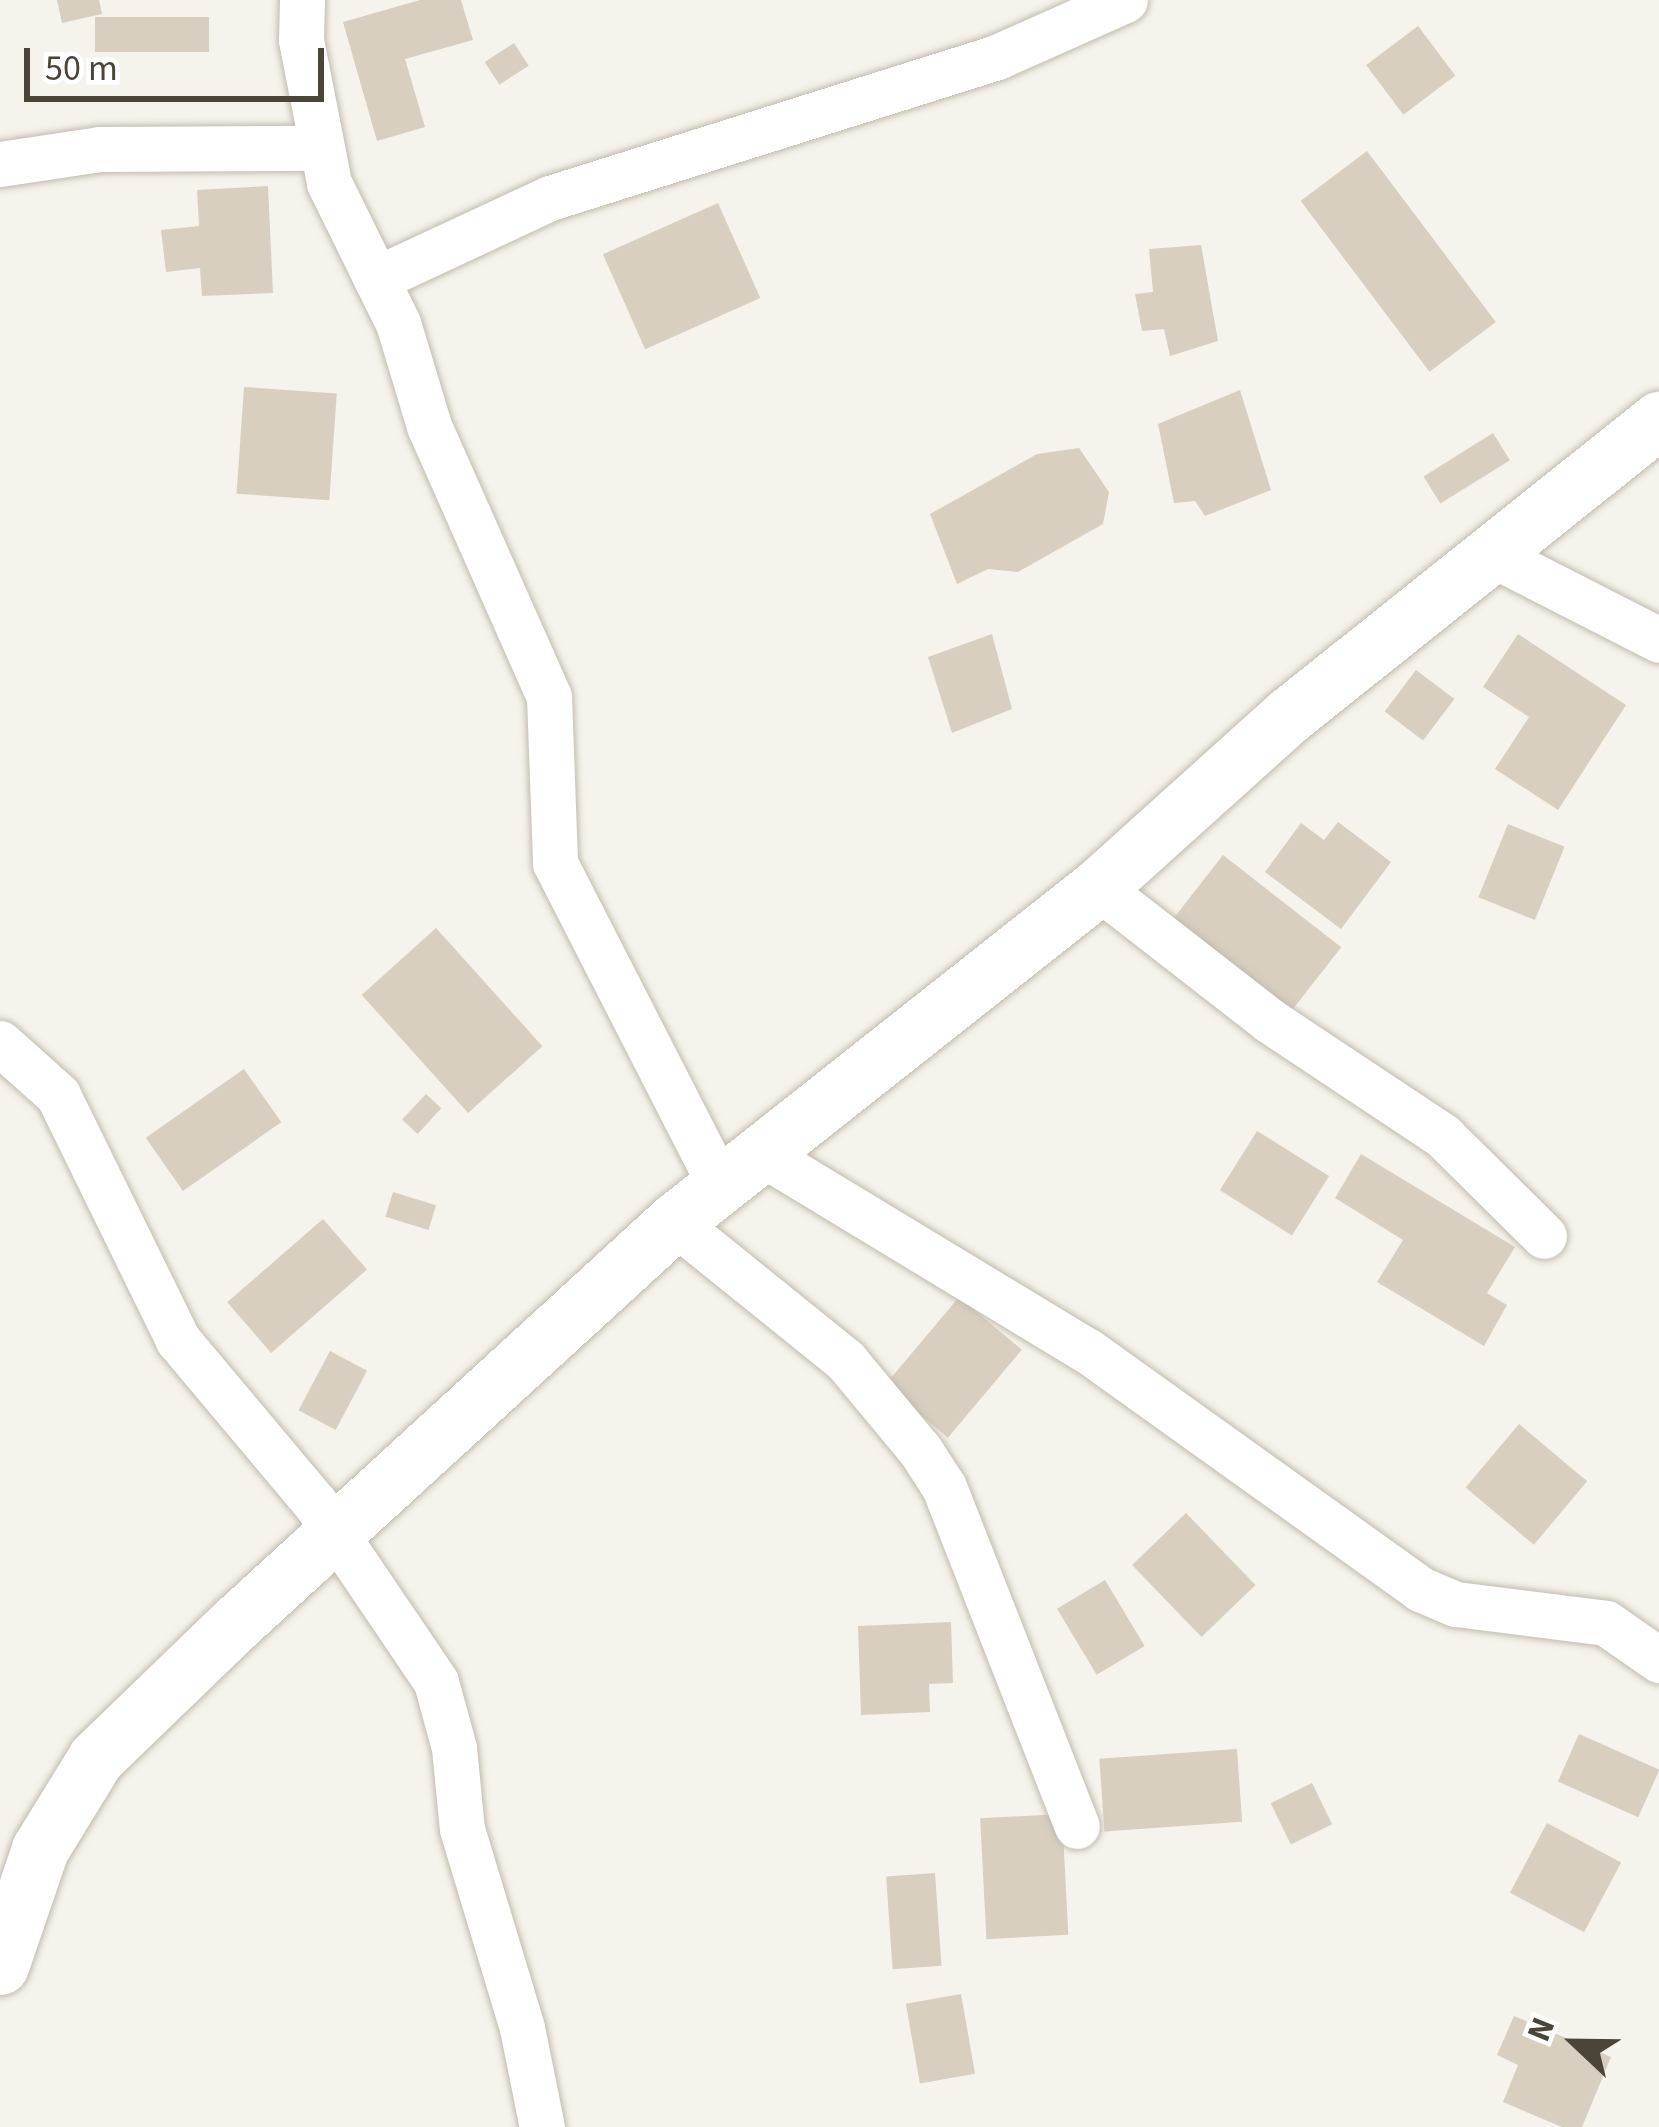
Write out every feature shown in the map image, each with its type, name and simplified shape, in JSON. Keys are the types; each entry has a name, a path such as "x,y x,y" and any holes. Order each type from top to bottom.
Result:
{"street":[{"path":"302,0 320,148 338,208 376,279 430,426 545,683 555,862 740,1168 1088,1351 1420,1589 1456,1604 1606,1623 1659,1660"},
{"path":"376,279 550,198 997,57 1125,0"},
{"path":"0,164 100,149 320,148"},
{"path":"0,1966 40,1849 96,1758 336,1533 674,1222 1098,887 1288,716 1495,556 1659,420"},
{"path":"1495,556 1659,640"},
{"path":"1098,887 1270,1021 1443,1136 1544,1236"},
{"path":"0,1043 58,1095 178,1340 336,1533 436,1682 454,1748 462,1829 522,2028 542,2127"},
{"path":"674,1222 845,1361 920,1450 944,1486 1077,1826"}],"building":[{"path":"57,0 99,0 102,14 62,23"},
{"path":"420,0 461,0 473,40 405,59 425,127 377,141 343,22"},
{"path":"95,17 209,17 209,52 95,52"},
{"path":"1418,26 1455,76 1403,115 1366,65"},
{"path":"514,43 529,66 499,85 485,62"},
{"path":"1367,151 1496,322 1430,372 1301,201"},
{"path":"268,186 273,293 202,296 200,268 166,272 161,230 199,226 197,190"},
{"path":"718,203 760,298 645,349 603,254"},
{"path":"1201,245 1218,341 1170,356 1164,329 1142,331 1135,294 1153,292 1149,249"},
{"path":"244,387 337,393 329,500 237,494"},
{"path":"1240,390 1271,490 1205,516 1195,501 1174,503 1158,424"},
{"path":"1493,433 1510,460 1440,504 1423,476"},
{"path":"1079,448 1109,492 1103,524 1018,572 988,569 957,584 930,514 1037,454"},
{"path":"992,634 1012,709 952,733 928,657"},
{"path":"1518,634 1626,705 1558,810 1495,769 1529,717 1483,687"},
{"path":"1416,670 1454,699 1423,740 1385,712"},
{"path":"1338,822 1391,862 1341,929 1265,872 1301,823 1324,840"},
{"path":"1508,824 1565,847 1535,920 1478,897"},
{"path":"1223,855 1341,947 1289,1014 1171,921"},
{"path":"436,928 542,1046 468,1113 362,995"},
{"path":"244,1069 281,1122 183,1191 146,1138"},
{"path":"426,1094 441,1108 417,1134 402,1120"},
{"path":"1257,1131 1329,1176 1292,1235 1220,1190"},
{"path":"1361,1154 1515,1247 1487,1293 1507,1305 1484,1346 1377,1282 1403,1240 1335,1198"},
{"path":"393,1192 436,1205 428,1230 385,1217"},
{"path":"323,1219 367,1270 271,1353 227,1302"},
{"path":"959,1297 1022,1350 948,1438 885,1385"},
{"path":"330,1351 367,1371 336,1430 299,1410"},
{"path":"1519,1424 1587,1481 1534,1545 1466,1488"},
{"path":"1186,1513 1255,1585 1202,1637 1132,1565"},
{"path":"1105,1580 1145,1646 1097,1675 1057,1609"},
{"path":"951,1622 953,1683 929,1684 930,1712 861,1715 858,1626"},
{"path":"1579,1734 1659,1770 1638,1817 1558,1782"},
{"path":"1237,1749 1242,1822 1104,1831 1099,1759"},
{"path":"1312,1783 1332,1824 1291,1845 1271,1803"},
{"path":"1062,1814 1068,1935 986,1939 980,1818"},
{"path":"1547,1823 1621,1862 1584,1932 1510,1893"},
{"path":"935,1873 941,1966 893,1969 886,1876"},
{"path":"961,1994 975,2074 920,2083 906,2004"},
{"path":"1514,2016 1611,2057 1582,2127 1562,2127 1503,2102 1518,2065 1497,2055"}]}
